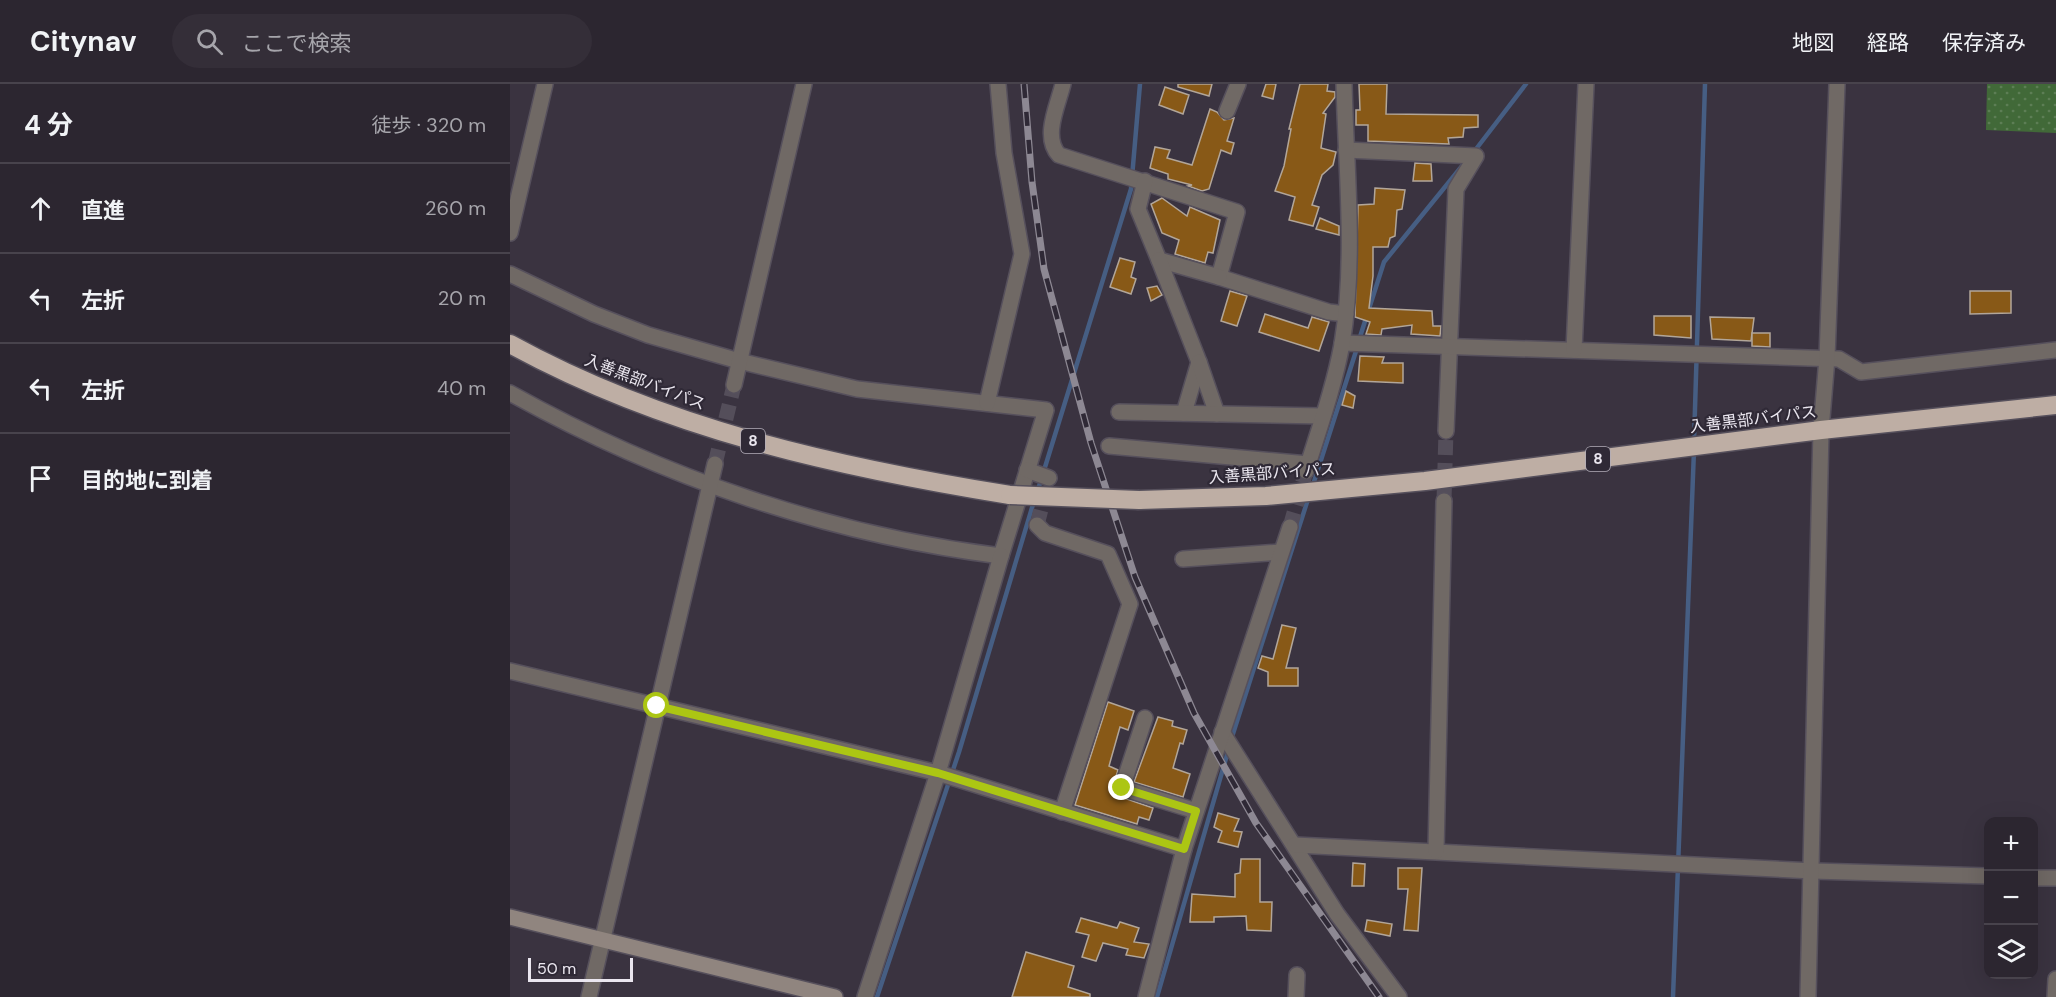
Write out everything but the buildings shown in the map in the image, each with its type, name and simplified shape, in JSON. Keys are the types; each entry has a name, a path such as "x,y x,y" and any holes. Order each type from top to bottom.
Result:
{"highway":[{"name":"入善黒部バイパス","path":"510,344 545,363 666,415 773,447 917,480 1010,495 1139,500 1266,496 1425,481 1821,430 2056,405"}],"street":[{"path":"510,233 545,84"},
{"path":"734,385 804,84"},
{"path":"987,403 1022,254 1004,153 998,84"},
{"path":"1062,84 1051,134 1052,148 1059,155 1237,212 1219,277"},
{"path":"1227,111 1238,84"},
{"path":"1109,446 1307,467 1342,343 1346,314 1349,240 1344,84"},
{"path":"1574,350 1586,84"},
{"path":"1808,997 1813,871 1821,430 1827,358 1837,84"},
{"path":"1346,150 1476,156 1456,189 1446,431"},
{"path":"1145,181 1138,209 1199,362 1217,414"},
{"path":"1159,260 1329,312 1346,314"},
{"path":"510,274 594,314 648,335 740,361 857,389 1046,410 938,773 864,997"},
{"path":"1342,343 1827,358 1839,359 1861,372 2056,350"},
{"path":"1184,413 1199,362"},
{"path":"510,393 617,447 710,485 834,523 969,552 1001,556"},
{"path":"1119,412 1323,416"},
{"path":"589,997 715,464"},
{"path":"1028,470 1049,478"},
{"path":"1436,850 1444,501"},
{"path":"1037,525 1045,534 1108,554 1130,604 1062,812"},
{"path":"1146,997 1184,849 1290,527"},
{"path":"1183,559 1281,552"},
{"path":"510,671 938,773 1184,849"},
{"path":"1145,718 1122,788 1196,811"},
{"path":"1222,732 1337,914 1399,997"},
{"path":"1295,845 1436,850 1813,871 1984,876"},
{"path":"2038,878 2056,878"},
{"path":"510,917 835,997"},
{"path":"1296,997 1297,975"},
{"path":"2055,997 2056,979"}],"green space":[{"path":"1987,84 2056,84 2056,133 1986,130"}],"waterway":[{"path":"1037,493 1131,189 1140,84"},
{"path":"1473,153 1526,84"},
{"path":"1694,441 1705,84"},
{"path":"1359,340 1384,262 1462,166"},
{"path":"1312,488 1357,348"},
{"path":"1673,997 1694,450"},
{"path":"1231,740 1309,496"},
{"path":"877,997 959,752 1034,501"},
{"path":"1157,997 1229,748"}],"tunnel":[{"path":"715,464 734,385"},
{"path":"1444,501 1446,431"},
{"path":"1290,527 1306,471"},
{"path":"1037,525 1049,478"}],"railway":[{"path":"1024,84 1032,182 1044,269 1091,443 1135,577 1194,713 1256,823 1379,997"}],"route":[{"path":"657,706 938,773 1184,849 1196,811 1122,788"}]}
